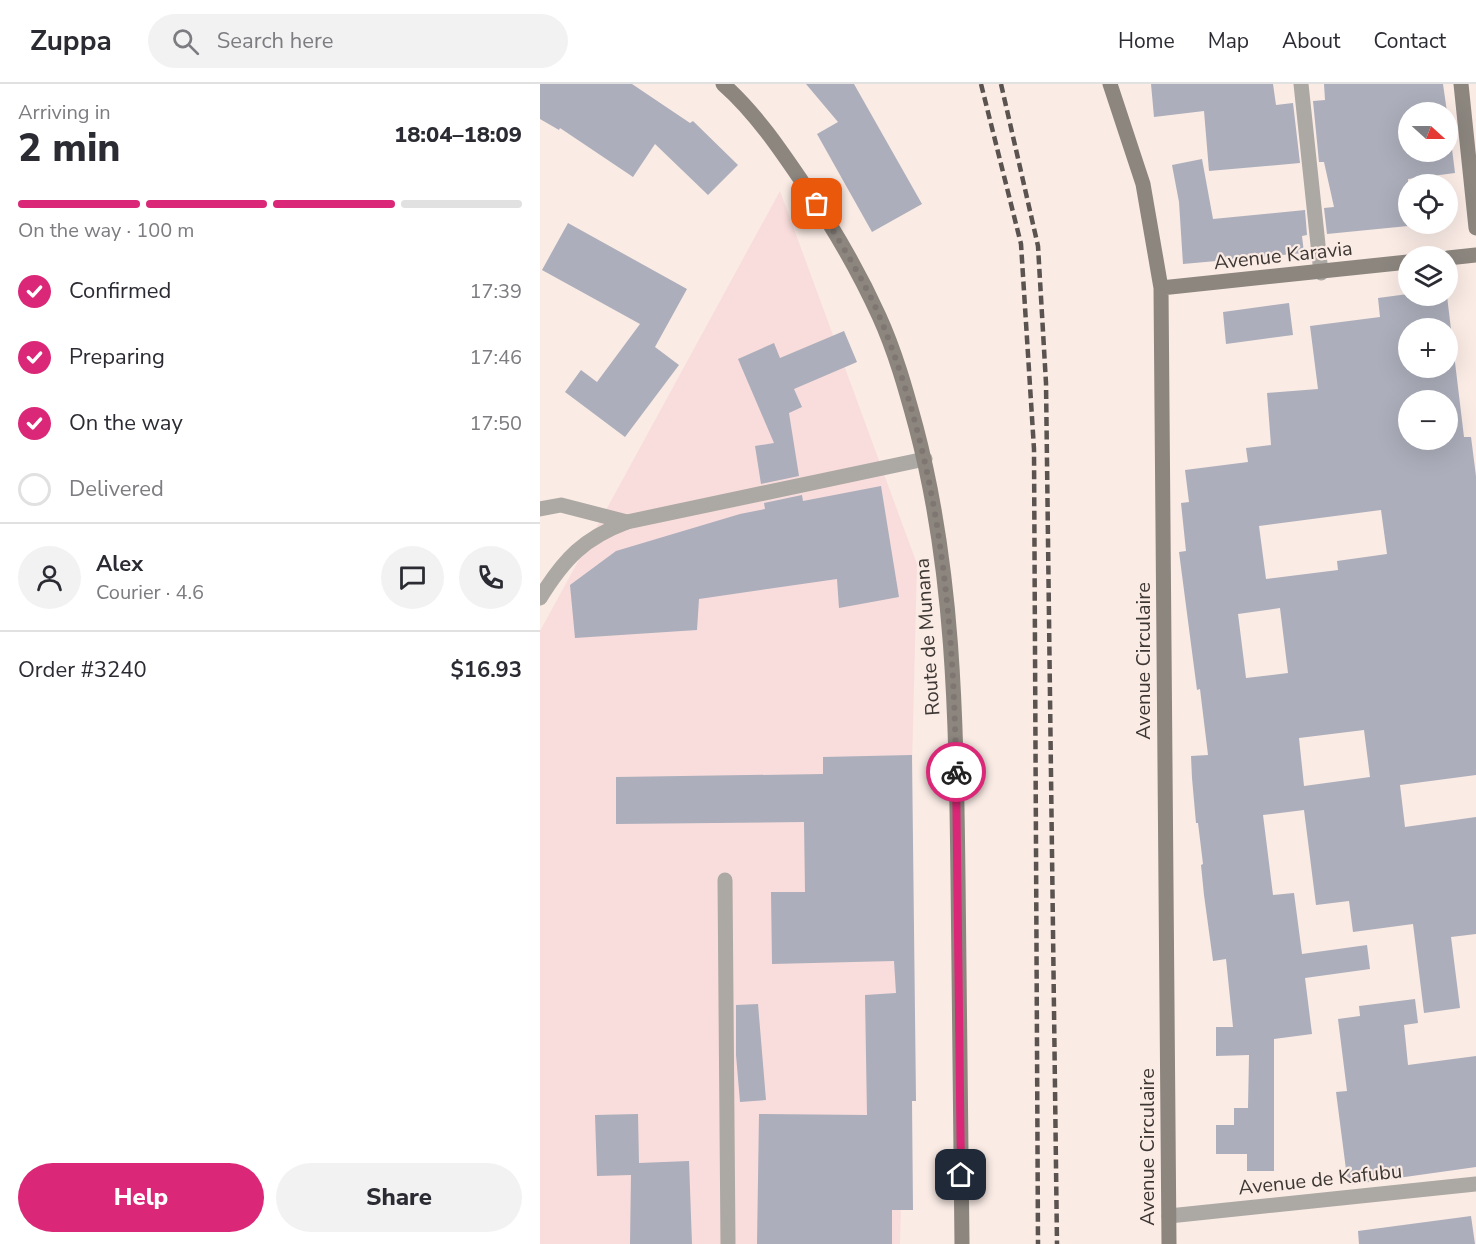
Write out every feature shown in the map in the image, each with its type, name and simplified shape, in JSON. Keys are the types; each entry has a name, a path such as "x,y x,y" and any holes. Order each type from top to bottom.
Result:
{"street":[{"name":"Route de Munana","path":"723,84 735,95 778,147 817,204 850,260 880,318 905,384 925,459 942,550 951,633 956,737 962,1244"},
{"name":"Avenue Circulaire","path":"1110,84 1143,184 1161,288 1169,1244"},
{"path":"1301,84 1322,273"},
{"path":"1461,84 1476,228"},
{"path":"1458,257 1476,255"},
{"name":"Avenue Karavia","path":"1161,288 1398,263"},
{"path":"540,598 566,561 582,545 602,531 627,522 925,459"},
{"path":"540,509 561,505 627,522"},
{"path":"725,880 728,1244"},
{"name":"Avenue de Kafubu","path":"1169,1216 1476,1184"}],"shaded area":[{"path":"780,191 917,564 900,1244 540,1244 540,631"}],"building":[{"path":"540,84 632,84 690,123 693,121 738,165 708,195 655,144 633,177 560,128 559,130 540,119"},
{"path":"806,84 854,84 922,204 872,232 817,134 838,122"},
{"path":"1151,84 1273,84 1276,105 1293,103 1300,163 1209,171 1204,111 1154,117"},
{"path":"1324,84 1443,84 1446,102 1398,102 1398,162 1454,162 1455,173 1398,174 1398,227 1327,234 1324,208 1334,207 1324,162 1319,162 1313,101 1325,100"},
{"path":"1202,159 1213,219 1305,210 1307,235 1302,236 1304,253 1183,264 1179,202 1172,165"},
{"path":"568,223 687,289 655,347 679,365 625,437 565,392 581,370 597,382 640,324 542,270"},
{"path":"1398,295 1398,306 1448,306 1450,318 1398,318 1398,378 1457,378 1464,437 1471,437 1476,476 1476,775 1400,785 1405,827 1476,817 1476,934 1451,937 1460,1008 1424,1013 1413,924 1353,932 1349,901 1316,905 1304,810 1263,815 1273,895 1294,893 1302,954 1367,945 1370,969 1305,978 1312,1034 1274,1039 1274,1171 1247,1171 1247,1154 1216,1154 1216,1125 1234,1125 1234,1108 1248,1108 1249,1055 1216,1056 1216,1027 1233,1027 1226,959 1213,961 1192,778 1191,756 1208,755 1179,552 1186,551 1181,503 1189,502 1185,470 1248,462 1246,448 1271,445 1267,393 1318,389 1310,326 1380,317 1378,298","holes":["1381,510 1387,554 1337,561 1338,570 1266,579 1259,526","1280,608 1288,673 1246,678 1238,614","1364,730 1370,777 1304,786 1299,738"]},
{"path":"1289,303 1293,335 1226,344 1223,312"},
{"path":"844,331 857,362 794,389 802,407 789,413 799,476 761,484 755,446 774,443 738,359 774,343 780,358"},
{"path":"881,486 899,597 839,608 837,579 699,599 697,630 575,638 570,585 616,551 740,514 765,509 764,503 802,495 803,501"},
{"path":"912,755 916,1101 912,1101 913,1210 892,1210 892,1244 757,1244 759,1114 867,1115 865,995 896,993 894,961 772,964 771,892 805,892 804,822 616,824 616,777 823,774 823,757"},
{"path":"1415,999 1418,1023 1404,1025 1408,1065 1476,1056 1476,1167 1348,1185 1336,1092 1347,1091 1338,1019 1360,1016 1359,1006"},
{"path":"758,1004 766,1100 740,1102 736,1055 736,1005"},
{"path":"638,1114 639,1163 689,1161 692,1244 630,1244 631,1175 597,1176 595,1115"},
{"path":"1471,1216 1475,1244 1359,1244 1358,1231"}],"railway":[{"path":"981,84 1021,244 1034,449 1038,1244"},
{"path":"1001,84 1038,246 1046,383 1057,1244"}],"way so far":[{"path":"817,204 880,318 905,384 925,459 942,550 951,633 956,772"}],"route":[{"path":"956,772 961,1175"}]}
